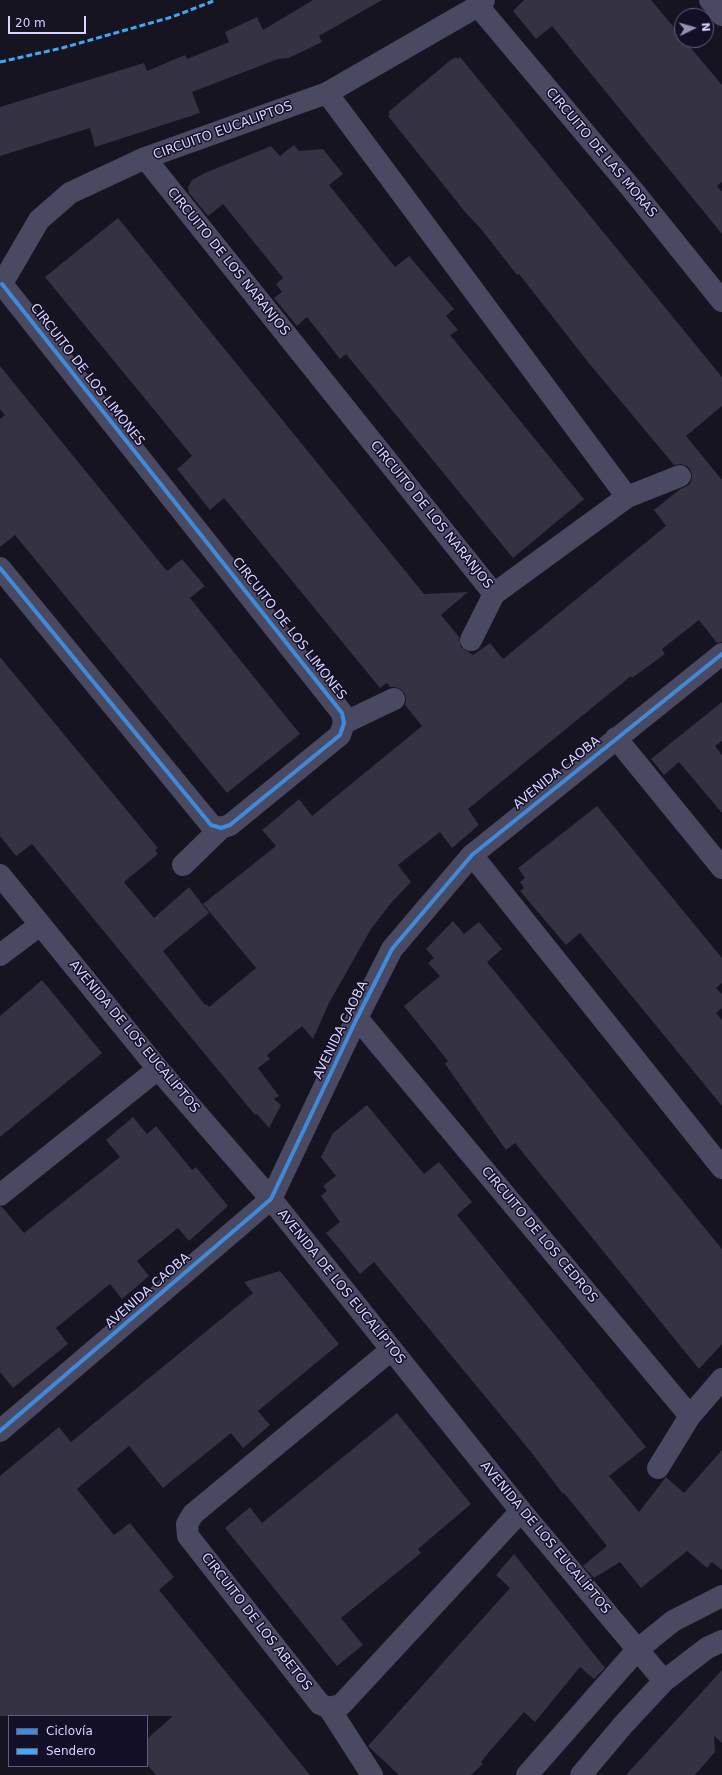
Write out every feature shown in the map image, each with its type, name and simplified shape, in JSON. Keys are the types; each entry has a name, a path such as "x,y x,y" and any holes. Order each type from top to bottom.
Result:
{"street":[{"path":"710,0 722,15"},
{"name":"CIRCUITO EUCALIPTOS","path":"1,286 39,220 70,193 145,158 327,93 481,3"},
{"name":"CIRCUITO DE LAS MORAS","path":"481,3 722,301"},
{"path":"327,93 628,497"},
{"name":"CIRCUITO DE LOS NARANJOS","path":"145,158 494,594 628,497 680,476"},
{"name":"CIRCUITO DE LOS LIMONES","path":"1,286 342,713 344,723"},
{"path":"0,568 211,825 221,828"},
{"path":"471,640 494,594"},
{"name":"AVENIDA CAOBA","path":"0,1431 271,1199 357,1018 392,950 472,855 722,654"},
{"path":"183,865 221,828 230,825 340,735 344,723 394,699"},
{"path":"616,738 722,868"},
{"path":"472,855 722,1168"},
{"name":"AVENIDA DE LOS EUCALÍPTOS","path":"0,876 158,1068 271,1199 521,1511 664,1681"},
{"path":"0,955 40,925"},
{"name":"CIRCUITO DE LOS CEDROS","path":"357,1018 690,1416"},
{"path":"0,1195 158,1068"},
{"name":"CIRCUITO DE LOS ABETOS","path":"372,1775 329,1708 320,1704 188,1536 187,1524 193,1514 391,1350"},
{"path":"658,1468 690,1416 722,1379"},
{"path":"329,1708 341,1705 521,1511"},
{"path":"528,1775 637,1650 673,1621 722,1596"},
{"path":"581,1775 623,1725 664,1681 707,1648 722,1641"}],"building":[{"path":"313,0 382,0 319,36 322,42 289,58 278,59 192,92 200,113 95,147 90,128 0,156 0,107 144,63 147,71 185,55 187,59 229,42 225,32 257,17 263,30"},
{"path":"524,0 651,0 674,27 674,48 691,48 722,85 722,182 717,186 722,192 722,234 552,26 536,39 513,11"},
{"path":"456,57 458,59 460,57 722,377 722,406 686,436 722,480 722,642 717,643 699,620 662,649 665,654 632,678 631,676 468,809 479,825 452,848 440,832 398,865 411,882 391,903 371,929 329,1003 313,1039 302,1026 267,1055 270,1059 258,1068 279,1096 274,1099 281,1105 269,1128 257,1114 255,1115 32,844 16,856 0,836 0,657 158,848 155,850 158,854 124,882 154,918 189,887 209,913 163,951 205,1005 206,1004 209,1007 256,968 203,904 276,846 262,830 299,799 312,816 422,726 405,705 405,694 401,689 390,687 387,683 380,688 224,498 210,510 177,469 192,456 45,277 118,218 424,594 468,592 441,615 459,637 461,647 473,655 490,643 503,659 666,526 654,510 679,490 690,484 692,477 691,471 687,466 681,464 674,465 588,362 519,274 517,275 388,116 390,114 388,112"},
{"path":"294,145 299,151 323,149 343,174 329,185 395,267 409,256 454,309 446,316 458,330 450,335 584,499 513,558 346,354 340,359 307,317 297,326 274,298 282,292 276,284 283,278 223,204 208,216 189,193 188,187 192,180 205,173 271,146 280,156"},
{"path":"0,366 167,571 182,559 205,586 190,598 300,734 227,793 15,535 0,547 0,419 5,415 0,409"},
{"path":"722,702 722,741 715,746 722,755 722,813 679,762 664,775 651,759"},
{"path":"597,806 722,958 722,983 716,988 722,994 722,1008 716,1013 722,1020 722,1106 580,933 566,945 520,891 524,888 520,882 525,878 518,868"},
{"path":"453,921 464,934 479,922 502,949 487,962 722,1249 722,1344 699,1369 515,1143 506,1150 445,1064 448,1061 404,1006 440,976 428,963 434,958 426,949"},
{"path":"42,980 102,1053 0,1137 0,1016"},
{"path":"367,1105 424,1174 439,1162 472,1202 457,1215 646,1447 609,1476 639,1512 666,1477 684,1493 722,1450 722,1570 712,1562 707,1568 687,1551 641,1588 620,1562 594,1578 583,1566 607,1546 374,1262 360,1274 326,1233 340,1222 321,1196 327,1191 323,1186 336,1176 321,1157 333,1133"},
{"path":"133,1117 147,1134 156,1126 192,1170 196,1167 228,1206 189,1241 178,1228 137,1261 149,1276 122,1299 110,1284 56,1328 68,1344 13,1388 0,1372 0,1207 2,1207 24,1233 120,1157 106,1140"},
{"path":"280,1271 339,1344 258,1411 270,1425 243,1448 231,1433 163,1488 129,1446 77,1489 114,1535 130,1523 174,1577 159,1590 310,1775 156,1775 148,1765 148,1738 173,1716 0,1716 0,1476 59,1427 71,1442 253,1293 244,1282"},
{"path":"397,1413 471,1504 418,1549 421,1553 341,1618 363,1645 337,1666 225,1528 250,1507 262,1523"},
{"path":"514,1554 605,1668 594,1679 580,1667 535,1722 524,1712 481,1762 483,1764 471,1775 399,1775 368,1746 510,1588 496,1575"},
{"path":"722,1670 722,1743 714,1736 715,1752 695,1775 626,1775"}],"marked path":[{"path":"0,62 62,48 172,17 216,0"}],"cycle path":[{"path":"0,568 211,825 221,828 230,825 340,735 344,723 342,713 2,284"},
{"path":"0,1431 271,1199 357,1018 392,949 472,855 722,654"}]}
